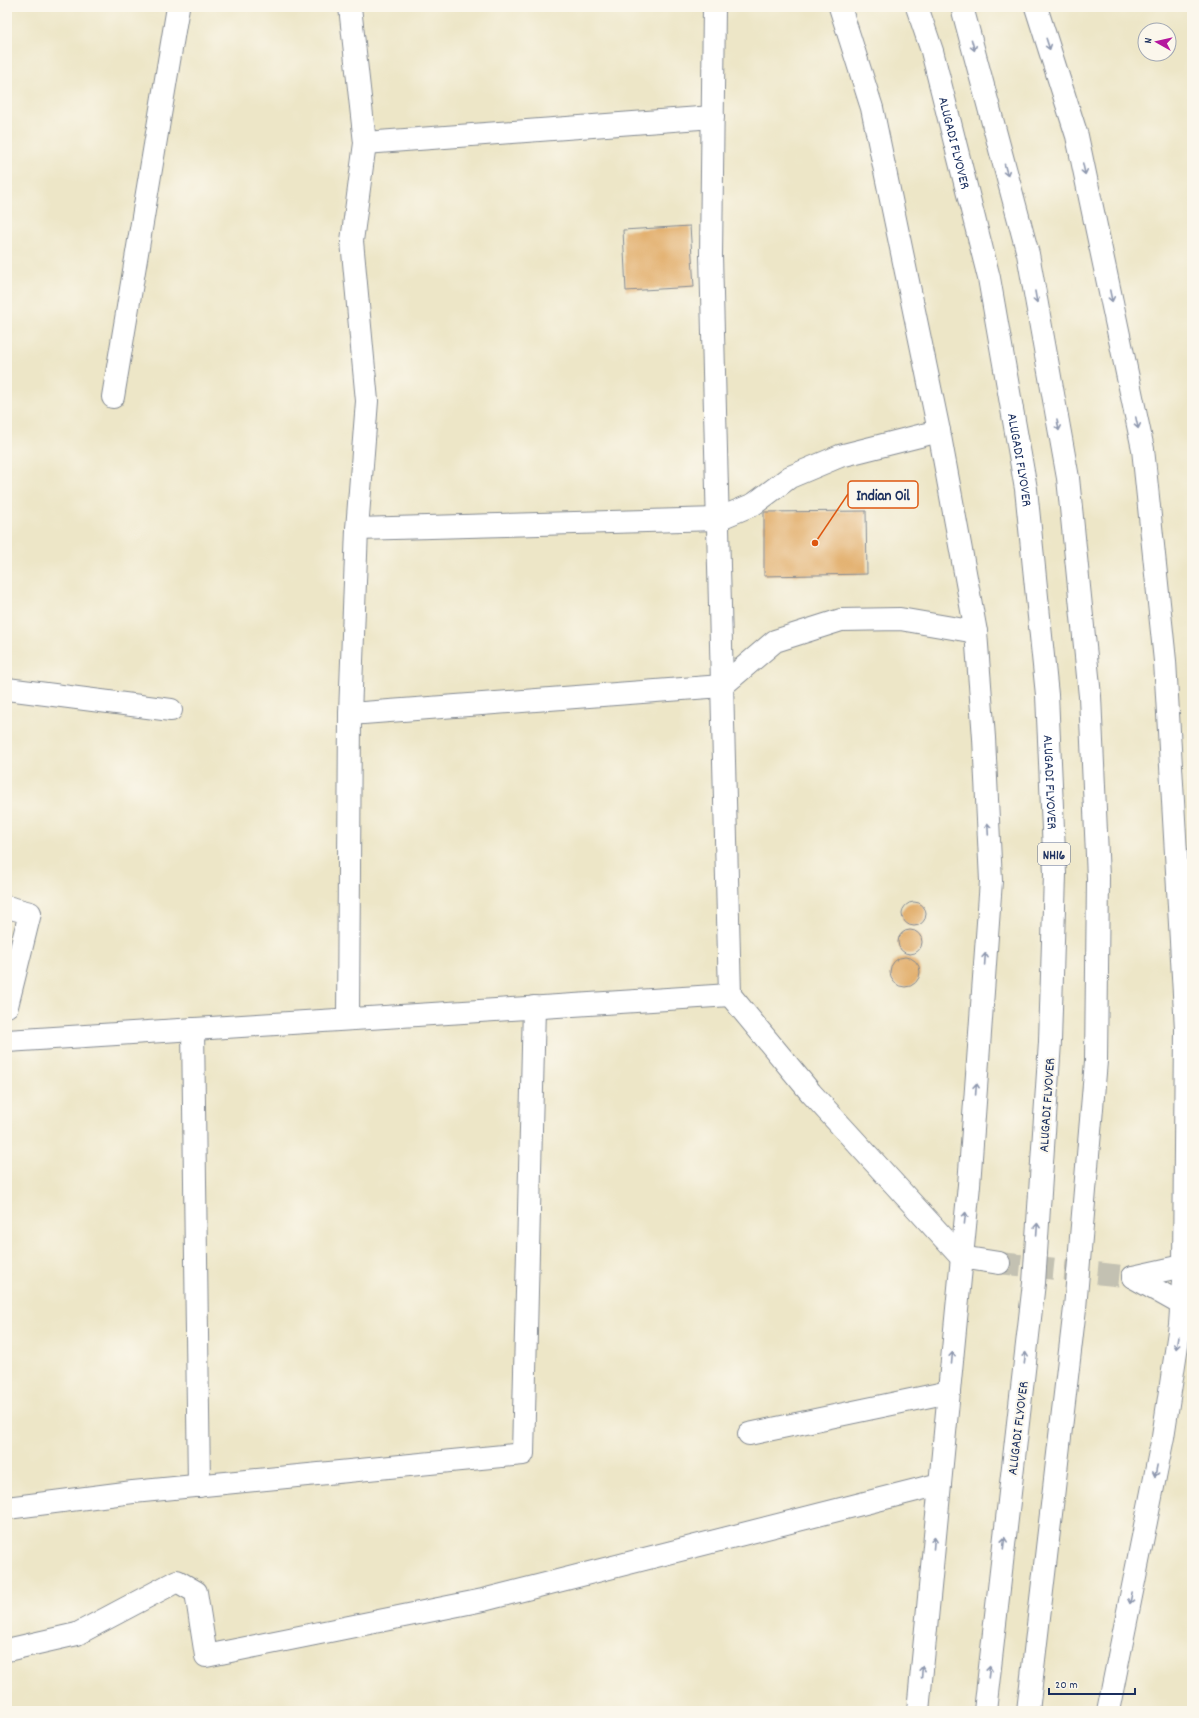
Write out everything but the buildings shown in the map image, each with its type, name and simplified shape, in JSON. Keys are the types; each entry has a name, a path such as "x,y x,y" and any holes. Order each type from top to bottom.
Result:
{"main road":[{"path":"113,397 178,7"},
{"path":"348,1020 350,714 357,529 367,400 352,240 365,143 350,7"},
{"path":"714,7 711,255 730,995 811,1093 961,1257 999,1262"},
{"path":"840,7 872,108 939,431 976,632 984,738 991,881 969,1185 918,1711"},
{"name":"ALUGADI FLYOVER","path":"917,7 932,51 990,278 1026,489 1047,695 1054,859 1050,1042 1034,1283 985,1711"},
{"path":"962,7 1028,254 1068,478 1090,696 1098,870 1094,1077 1075,1308 1028,1711"},
{"path":"1036,7 1077,136 1143,449 1165,661 1186,1029 1187,1304 1180,1325 1163,1437 1108,1711"},
{"path":"365,143 713,117"},
{"path":"357,529 718,519 754,504 790,477 840,456 939,431"},
{"path":"350,714 722,686 775,642 841,620 900,619 976,632"},
{"path":"7,689 171,710"},
{"path":"7,907 30,913 7,1006"},
{"path":"7,1041 730,995"},
{"path":"7,1508 199,1486 523,1454 534,1007"},
{"path":"193,1029 199,1486"},
{"path":"1187,1304 1132,1277 1188,1265"},
{"path":"749,1434 949,1392"},
{"path":"7,1650 77,1634 177,1581 196,1592 206,1656 483,1600 940,1484"}],"tunnel":[{"path":"999,1263 1133,1277"}],"place":[{"name":"Indian Oil","path":"815,543"}]}
